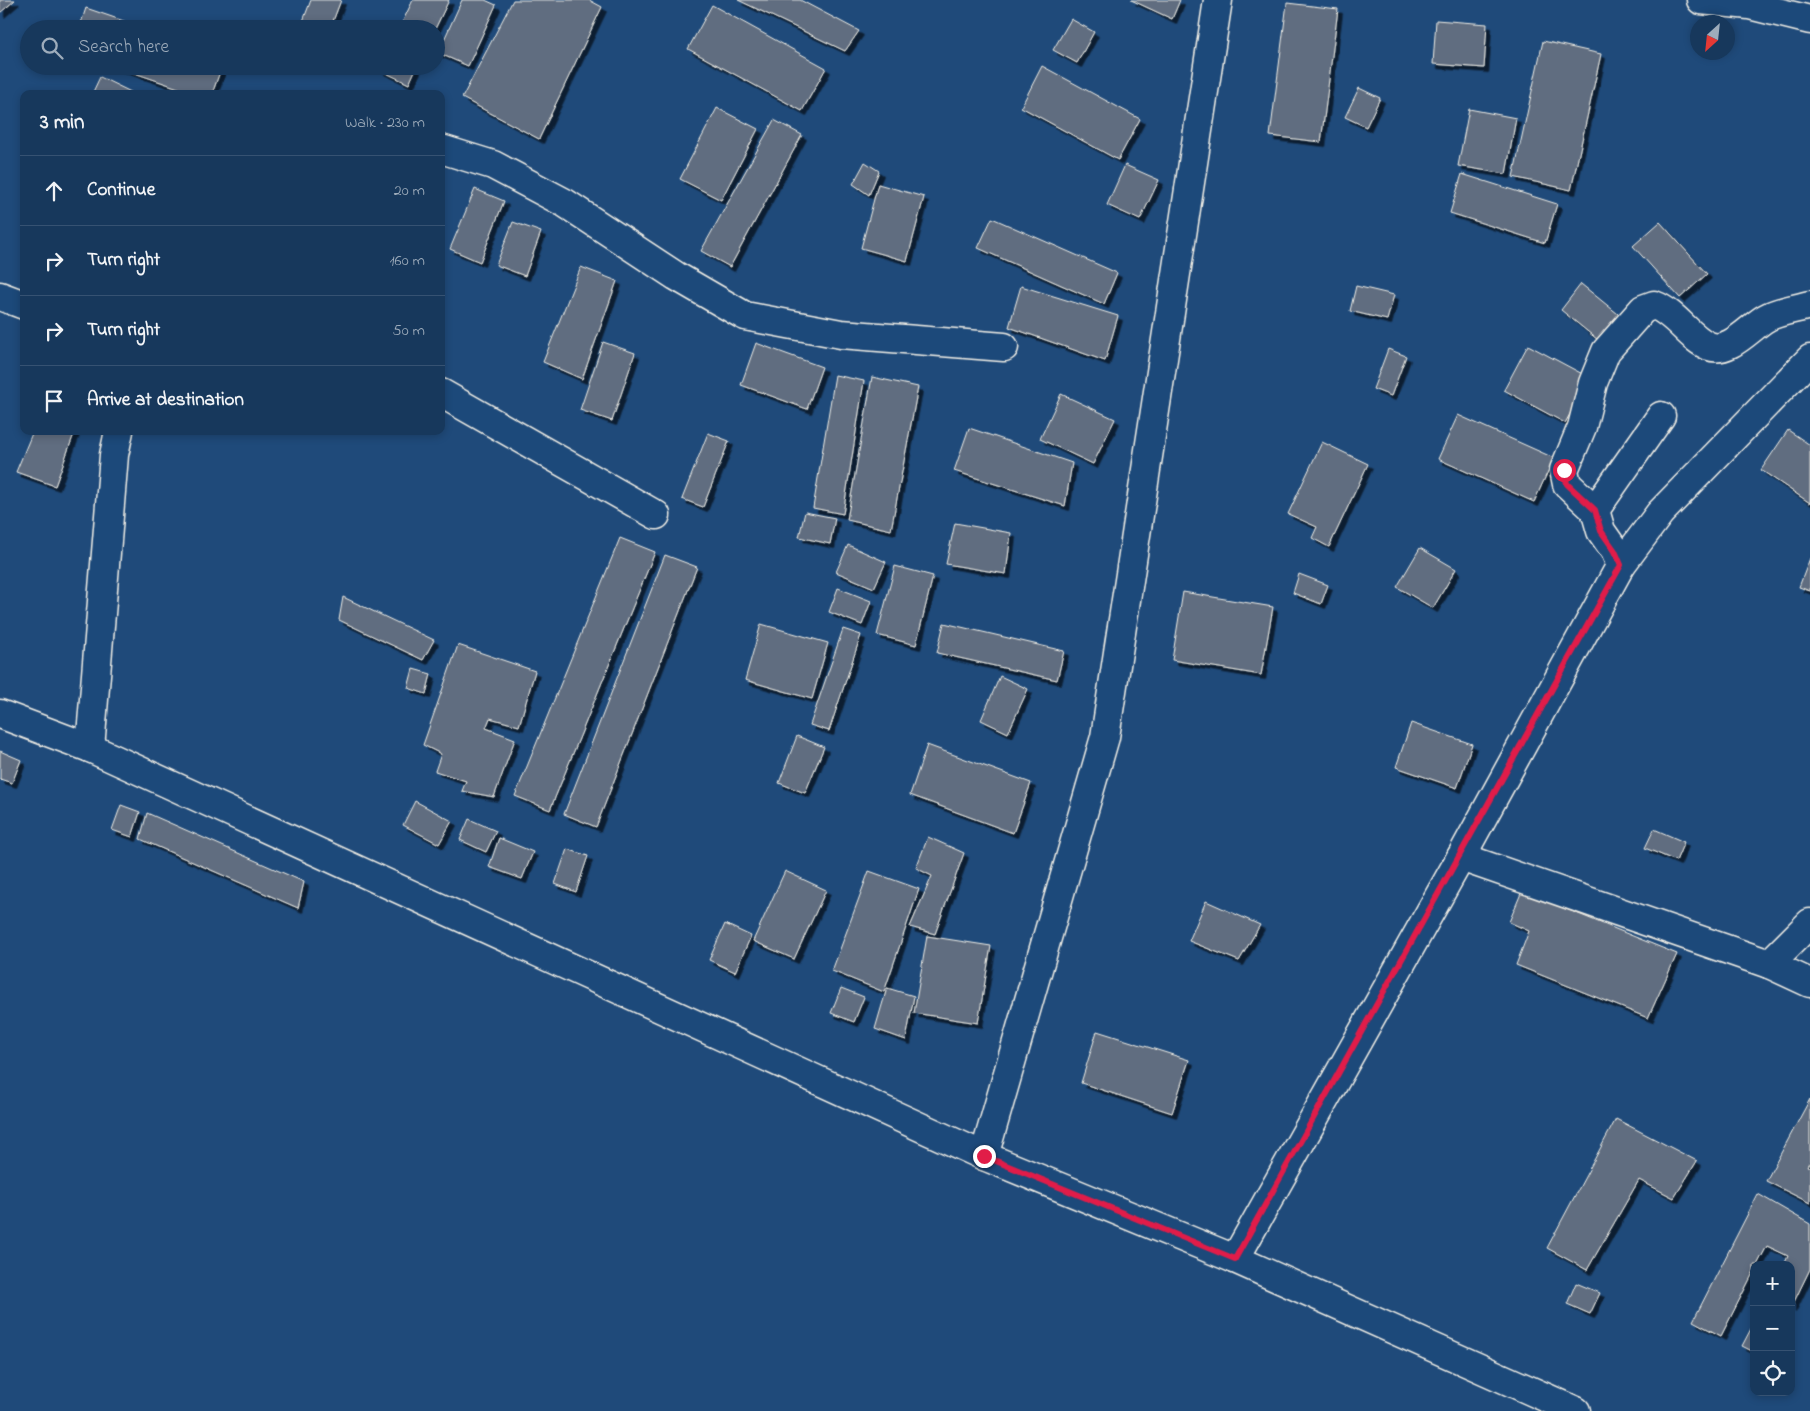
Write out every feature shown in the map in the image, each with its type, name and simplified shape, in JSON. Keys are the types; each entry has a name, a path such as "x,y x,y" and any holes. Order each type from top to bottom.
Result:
{"street":[{"path":"984,1156 1105,737 1218,0"},
{"path":"1701,0 1749,5 1810,20"},
{"path":"445,151 493,165 565,203 676,276 745,316 841,334 1004,347"},
{"path":"0,296 20,304"},
{"path":"1621,565 1615,551 1601,531 1595,510 1567,484 1564,470 1582,427 1593,383 1606,351 1643,309 1654,305 1664,308 1708,346 1717,348 1725,346 1767,317 1810,305"},
{"path":"1235,1259 1461,857 1621,565 1660,513 1810,359"},
{"path":"445,395 656,515"},
{"path":"1595,510 1660,416"},
{"path":"90,748 114,456 118,435"},
{"path":"0,714 90,748 984,1156 1235,1259 1576,1411"},
{"path":"1461,857 1769,964 1810,982"},
{"path":"1769,964 1810,923"}],"building":[{"path":"0,0 15,0 0,13"},
{"path":"311,0 341,0 333,20 303,20"},
{"path":"413,0 449,0 439,20 403,20"},
{"path":"462,0 485,0 496,5 468,66 445,56 445,38"},
{"path":"513,0 589,0 602,7 539,139 462,98"},
{"path":"738,0 800,0 859,31 845,51"},
{"path":"1131,0 1180,0 1172,19"},
{"path":"1287,3 1338,9 1321,142 1270,136"},
{"path":"712,5 826,68 802,111 688,49"},
{"path":"86,8 121,20 82,20"},
{"path":"1071,19 1094,32 1077,63 1053,50"},
{"path":"1436,20 1487,24 1484,68 1433,64"},
{"path":"1543,41 1601,54 1571,190 1513,177"},
{"path":"1042,66 1140,119 1118,160 1021,107"},
{"path":"140,75 219,75 213,90 184,90"},
{"path":"390,75 413,75 409,84"},
{"path":"100,77 127,90 94,90"},
{"path":"1359,88 1380,98 1366,127 1345,117"},
{"path":"717,108 758,129 721,200 680,179"},
{"path":"1469,109 1516,118 1506,174 1458,166"},
{"path":"774,120 802,135 730,267 701,251"},
{"path":"865,162 879,171 869,195 853,184"},
{"path":"1125,165 1159,180 1140,220 1107,205"},
{"path":"1462,174 1557,204 1545,243 1450,213"},
{"path":"878,184 924,197 907,261 861,248"},
{"path":"475,189 504,201 480,262 450,249"},
{"path":"992,218 1117,273 1104,304 978,248"},
{"path":"513,222 541,232 525,276 496,265"},
{"path":"1660,222 1707,274 1680,298 1633,246"},
{"path":"581,267 617,281 582,379 543,362"},
{"path":"1581,284 1623,318 1603,344 1561,310"},
{"path":"1021,286 1118,316 1105,361 1009,327"},
{"path":"1356,286 1394,295 1387,320 1350,311"},
{"path":"603,342 635,353 612,421 580,410"},
{"path":"756,343 822,367 807,409 741,385"},
{"path":"1528,345 1590,378 1565,423 1504,390"},
{"path":"1388,349 1406,356 1391,396 1373,389"},
{"path":"835,375 864,381 843,514 813,508"},
{"path":"872,377 918,387 891,530 847,520"},
{"path":"1061,394 1115,419 1093,464 1040,439"},
{"path":"1458,415 1554,458 1534,502 1438,459"},
{"path":"969,428 1072,463 1065,506 954,471"},
{"path":"1788,430 1810,445 1810,503 1761,470"},
{"path":"708,433 729,441 703,507 682,499"},
{"path":"31,435 74,435 55,486 16,472"},
{"path":"1322,442 1368,464 1329,547 1312,538 1317,527 1288,514"},
{"path":"805,512 835,518 830,544 799,537"},
{"path":"955,523 1011,533 1006,574 946,564"},
{"path":"620,538 655,552 550,810 515,796"},
{"path":"848,545 886,562 874,588 836,572"},
{"path":"1420,548 1456,569 1433,608 1397,587"},
{"path":"665,555 697,567 596,827 564,814"},
{"path":"1810,558 1810,591 1799,587"},
{"path":"895,566 933,576 916,645 877,635"},
{"path":"1299,574 1328,585 1321,604 1293,593"},
{"path":"838,588 871,601 862,625 829,612"},
{"path":"1183,592 1273,607 1261,675 1172,660"},
{"path":"343,597 434,640 423,660 339,620"},
{"path":"944,623 1064,651 1057,680 937,653"},
{"path":"761,624 828,643 812,699 745,680"},
{"path":"843,629 861,635 829,731 810,725"},
{"path":"458,645 535,671 519,726 490,718 486,728 515,739 494,797 462,791 466,781 435,771 441,754 423,745"},
{"path":"413,669 431,674 426,694 408,688"},
{"path":"1000,676 1028,689 1008,733 981,720"},
{"path":"1411,723 1472,744 1457,788 1396,767"},
{"path":"797,736 824,747 805,793 779,783"},
{"path":"927,745 1031,783 1013,833 910,795"},
{"path":"0,751 21,760 12,783 0,779"},
{"path":"415,801 452,821 439,844 403,825"},
{"path":"121,805 140,812 132,837 112,830"},
{"path":"147,813 304,882 298,908 140,839"},
{"path":"469,819 496,831 486,852 460,840"},
{"path":"1654,829 1684,842 1676,861 1645,848"},
{"path":"928,837 964,853 935,934 910,927 932,876 916,868"},
{"path":"499,838 533,852 522,879 489,867"},
{"path":"567,849 588,856 576,892 555,884"},
{"path":"785,871 826,890 794,959 753,941"},
{"path":"869,871 919,889 884,992 832,971"},
{"path":"1522,891 1677,954 1648,1018 1516,965 1529,931 1509,922"},
{"path":"1206,901 1260,925 1239,961 1189,941"},
{"path":"725,924 751,936 735,972 709,960"},
{"path":"927,936 991,946 978,1023 914,1013"},
{"path":"841,988 864,997 854,1022 831,1013"},
{"path":"887,988 914,996 906,1040 875,1029"},
{"path":"1097,1031 1189,1060 1172,1113 1081,1083"},
{"path":"1810,1099 1810,1161 1807,1166 1810,1167 1810,1203 1766,1181"},
{"path":"1616,1119 1697,1161 1674,1198 1639,1180 1587,1270 1547,1248"},
{"path":"1758,1194 1810,1224 1810,1269 1795,1300 1795,1261 1786,1261 1788,1256 1767,1246 1759,1261 1750,1261 1750,1279 1721,1336 1693,1321"},
{"path":"1576,1283 1600,1293 1590,1314 1567,1304"},
{"path":"1750,1331 1750,1350 1742,1346"}],"route":[{"path":"984,1156 1235,1259 1461,857 1621,565 1615,551 1601,531 1595,510 1567,484 1564,470"}]}
